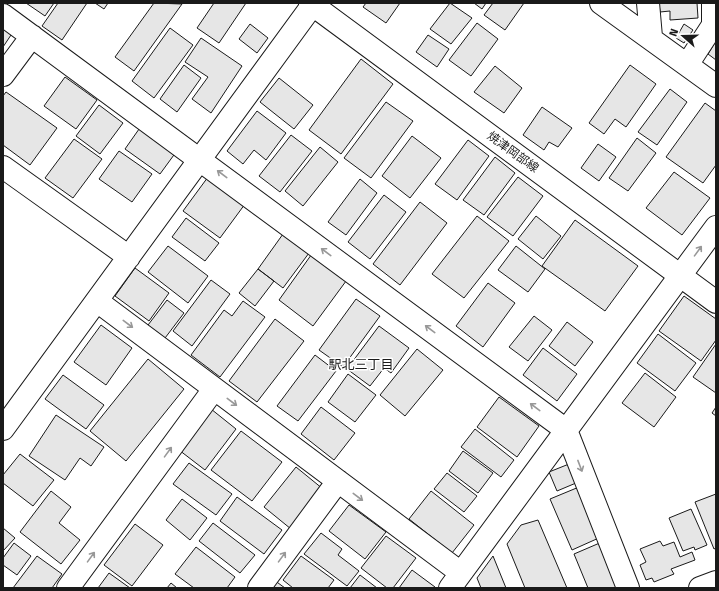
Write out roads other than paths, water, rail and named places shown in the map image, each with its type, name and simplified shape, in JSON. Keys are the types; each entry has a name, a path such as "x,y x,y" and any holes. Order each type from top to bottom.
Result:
{"street":[{"path":"601,3 651,37 716,86"},
{"path":"648,3 651,37"},
{"path":"687,65 713,25 713,3"},
{"path":"3,429 312,4"},
{"name":"焼津岡部線","path":"312,4 716,302"},
{"path":"3,15 200,158 566,430 628,588"},
{"path":"3,75 32,36"},
{"path":"3,168 128,257"},
{"path":"96,301 338,481 456,581 716,227"},
{"path":"68,588 214,389"},
{"path":"259,588 338,481"},
{"path":"700,588 716,582"}],"district":[{"name":"駅北三丁目","path":"361,364"}]}
